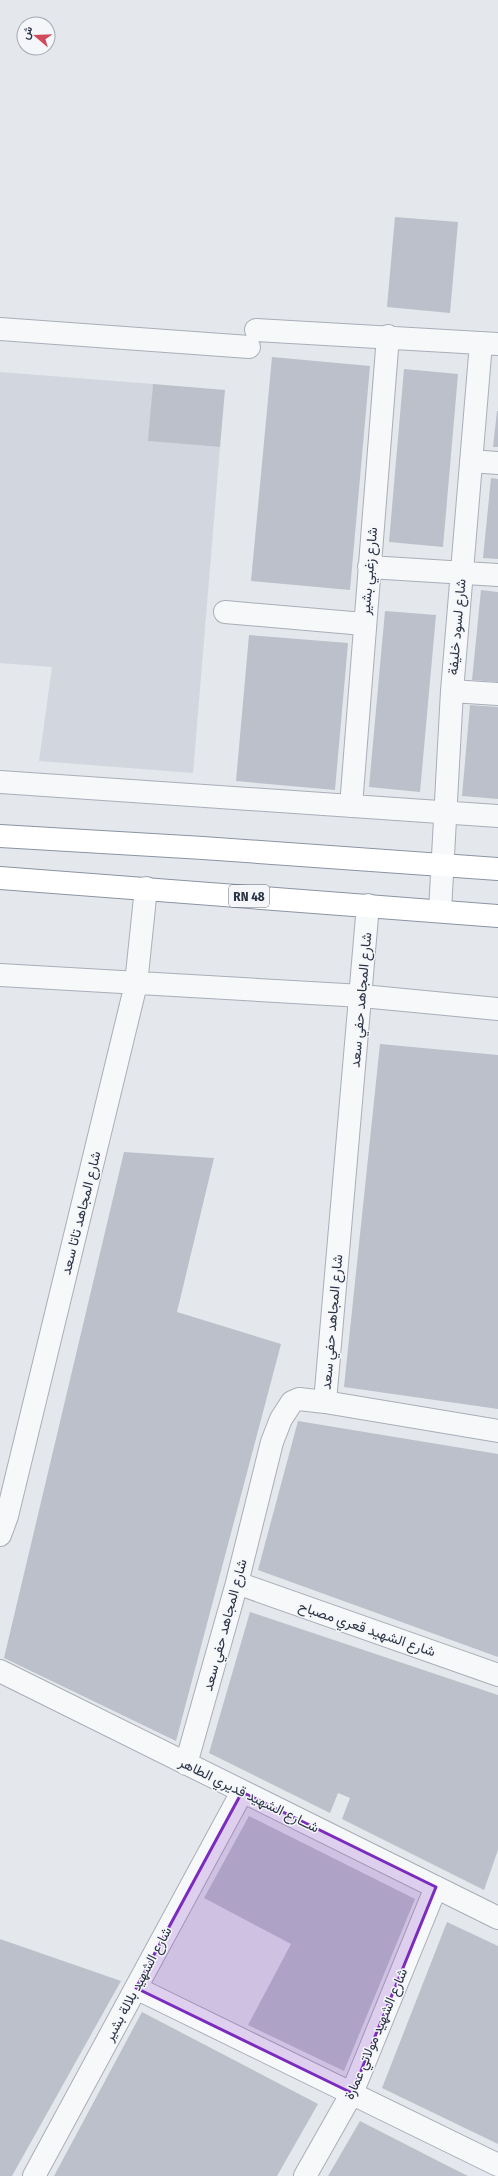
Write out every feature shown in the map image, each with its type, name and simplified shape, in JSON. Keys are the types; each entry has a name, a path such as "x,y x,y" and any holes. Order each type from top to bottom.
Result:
{"highway":[{"path":"0,836 203,848 498,869"},
{"name":"RN 48","path":"0,878 498,916"}],"street":[{"path":"0,329 253,338 388,336 489,343"},
{"name":"شارع زغبي بشير","path":"351,806 364,624 388,336"},
{"name":"شارع لسود خليفة","path":"440,911 444,811 452,691 471,461 489,343"},
{"path":"471,461 498,463"},
{"path":"369,567 498,574"},
{"path":"225,612 364,624"},
{"path":"452,691 498,694"},
{"path":"0,782 444,811 498,816"},
{"name":"شارع المجاهد تاتا سعد","path":"0,1535 7,1516 136,984 146,888"},
{"name":"شارع المجاهد حفي سعد","path":"186,1764 237,1583 272,1442 280,1419 292,1402 299,1399 325,1402 362,996 368,905"},
{"path":"0,975 362,996 498,1009"},
{"path":"325,1402 498,1431"},
{"name":"شارع الشهيد قعري مصباح","path":"237,1583 498,1676"},
{"name":"شــارع الشهيد قديري الطاهر","path":"0,1672 498,1918"},
{"name":"شارع الشهيد بلالة بشير","path":"34,2176 242,1792"},
{"name":"شارع الشهيد مولاتي عمارة","path":"305,2176 352,2093 436,1887"},
{"path":"136,1988 498,2165"}],"highlighted area":[{"path":"242,1792 436,1887 352,2093 136,1988"}],"shaded area":[{"path":"0,372 153,384 149,441 220,447 193,773 39,761 52,667 0,663"}],"building":[{"path":"395,217 458,222 450,313 387,307"},
{"path":"272,357 370,366 350,590 251,581"},
{"path":"404,369 458,374 443,547 389,542"},
{"path":"153,384 225,390 220,447 148,441"},
{"path":"497,411 498,447 493,447"},
{"path":"491,478 498,479 498,559 483,558"},
{"path":"481,590 498,592 498,682 472,680"},
{"path":"385,611 436,615 420,792 369,787"},
{"path":"249,635 348,643 335,790 236,781"},
{"path":"470,705 498,707 498,799 462,796"},
{"path":"380,1044 498,1055 498,1409 344,1387"},
{"path":"124,1152 214,1158 177,1312 281,1344 176,1741 4,1658"},
{"path":"298,1421 498,1454 498,1657 258,1570"},
{"path":"250,1612 498,1695 498,1850 484,1890 342,1819 350,1798 338,1793 330,1813 209,1753"},
{"path":"249,1816 415,1899 344,2071 248,2025 291,1944 204,1898"},
{"path":"447,1922 498,1946 498,2144 382,2088"},
{"path":"0,1939 121,1981 12,2176 0,2176"},
{"path":"142,2012 318,2104 277,2176 54,2176"},
{"path":"360,2121 444,2164 468,2176 328,2176"}]}
